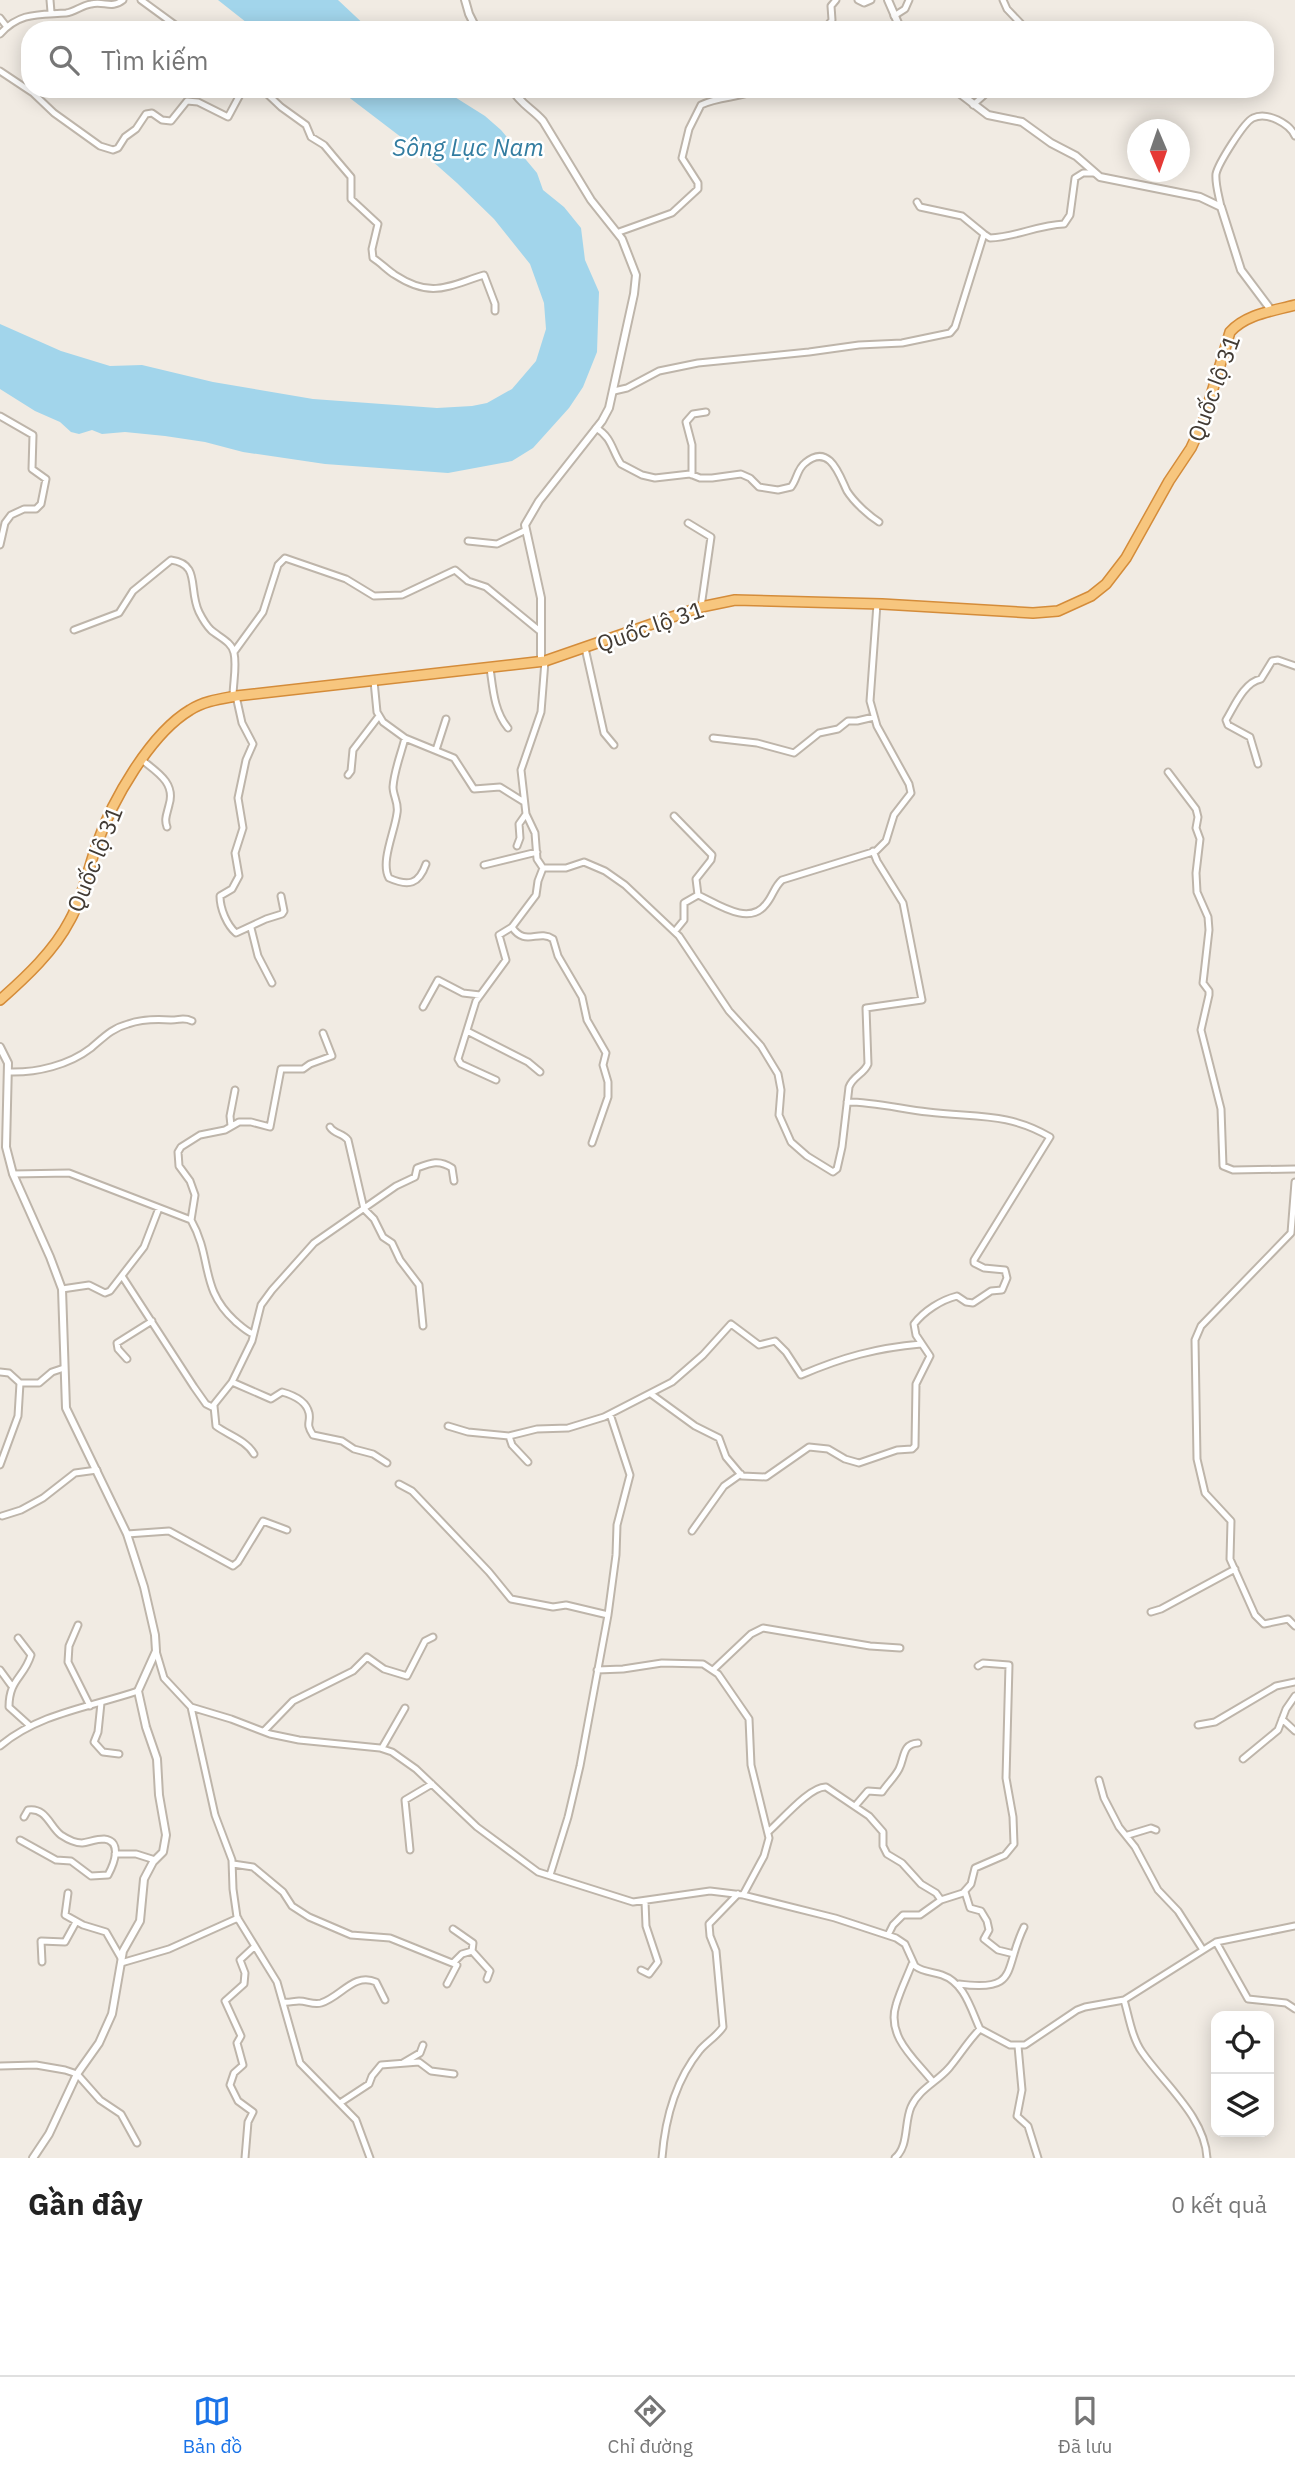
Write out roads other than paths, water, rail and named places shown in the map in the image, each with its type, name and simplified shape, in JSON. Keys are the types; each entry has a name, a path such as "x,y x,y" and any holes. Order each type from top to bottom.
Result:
{"highway":[{"name":"Quốc lộ 31","path":"0,1000 32,970 66,927 109,815 142,760 162,734 190,710 214,700 234,697 543,661 701,607 750,599 1045,613 1059,611 1091,596 1106,584 1126,558 1191,449 1203,422 1230,332 1242,322 1270,310 1290,307"}],"street":[{"path":"50,0 51,12"},
{"path":"0,34 22,17 51,12 68,13 96,3 115,5 123,0"},
{"path":"142,0 170,21"},
{"path":"465,0 472,21"},
{"path":"831,21 831,6 836,0"},
{"path":"858,0 866,3 871,0"},
{"path":"888,0 896,21"},
{"path":"894,16 905,9 909,0"},
{"path":"1003,0 1007,9 1018,21"},
{"path":"0,18 7,27"},
{"path":"0,71 21,85"},
{"path":"38,98 54,113 100,146 111,150 117,149 125,137 136,130 146,114 152,113 162,120 171,121 187,101 198,102 228,117 238,98"},
{"path":"272,98 306,125 311,137 324,145 351,177 351,199 378,222 372,248 373,258 406,282 429,288 449,288 484,275 495,311"},
{"path":"518,98 543,121 591,200 619,233 634,266 636,284 609,408 533,509 526,520 524,531 540,593 543,661 541,712 522,766 524,802 526,814 535,833 537,859 543,868"},
{"path":"619,233 671,213 698,189 698,183 682,158 689,129 701,105 732,98"},
{"path":"965,98 995,118 1022,122 1108,180 1200,197 1221,207"},
{"path":"973,105 981,98"},
{"path":"1270,310 1241,270 1221,207 1217,186 1218,168 1250,120 1259,117 1288,124 1295,136"},
{"path":"917,202 920,207 962,216 990,238 1004,237 1046,225 1064,224 1070,215 1075,178 1083,173 1094,173"},
{"path":"614,391 627,388 659,371 698,363 859,345 902,343 947,334 955,327 984,234"},
{"path":"692,475 693,451 686,422 693,414 706,412"},
{"path":"0,416 33,435 33,470 45,477 47,482 40,506 16,512 8,519 0,545"},
{"path":"596,428 605,433 619,462 630,470 655,478 692,475 705,478 741,474 750,478 759,488 778,490 791,487 805,463 820,458 837,467 849,493 879,522"},
{"path":"688,523 711,537 701,607"},
{"path":"468,541 497,544 524,531"},
{"path":"234,652 263,612 278,565 285,558 346,579 374,596 402,595 455,570 468,581 485,587 541,632"},
{"path":"74,630 119,613 133,590 171,560 185,563 189,567 199,613 208,627 228,643 234,652 234,697 242,723 253,744 246,760 238,797 243,828 235,853 239,876 232,889 220,896 219,901 235,933 283,913 281,896"},
{"path":"698,895 736,912 753,912 764,906 782,880 873,851 887,841 894,815 911,793 909,783 874,717 871,680 877,604"},
{"path":"585,648 604,733 614,745"},
{"path":"1258,764 1250,737 1228,725 1226,720 1249,685 1254,680 1261,679 1272,661 1278,660 1295,666"},
{"path":"490,668 499,717 508,728"},
{"path":"374,681 379,716 388,727 405,738 457,760 474,789 500,787 524,802"},
{"path":"348,775 351,771 353,750 379,716"},
{"path":"713,738 757,743 794,753 819,733 838,729 848,720 862,721 874,717"},
{"path":"436,750 446,719"},
{"path":"405,738 394,782 393,793 398,801 398,810 386,872 389,878 397,881 417,880 421,878 426,864"},
{"path":"142,760 164,778 169,786 171,799 165,821 167,827"},
{"path":"1168,772 1196,809 1198,817 1196,828 1200,839 1196,887 1208,917 1209,930 1203,984 1209,990 1209,995 1201,1030 1221,1109 1223,1166 1233,1170 1295,1169"},
{"path":"517,846 520,838 519,824 526,814"},
{"path":"674,816 712,855 695,879 698,895"},
{"path":"543,868 562,868 584,862 601,869 625,885 675,931 704,970 729,1011 761,1046 775,1069 781,1084 780,1118 791,1142 830,1171 835,1171 851,1080 866,1070 868,1064 866,1008 922,1000 903,903 873,851"},
{"path":"484,865 537,852"},
{"path":"496,1080 459,1062 459,1055 472,1009 505,962 506,955 499,935 512,927 519,914 536,895 543,868"},
{"path":"675,931 684,920 684,903 698,895"},
{"path":"512,927 516,933 526,937 551,937 558,956 582,997 587,1020 605,1049 603,1065 608,1082 608,1097 592,1143"},
{"path":"251,928 258,956 272,984"},
{"path":"422,1007 438,980 463,992 480,995"},
{"path":"9,1072 58,1066 90,1049 103,1036 130,1023 162,1018 187,1018 192,1021"},
{"path":"467,1031 527,1062 540,1072"},
{"path":"253,1334 228,1315 216,1300 203,1249 191,1220 194,1191 178,1166 179,1150 200,1135 225,1130 243,1122 271,1126 281,1069 303,1069 332,1056 323,1033"},
{"path":"0,1047 7,1059 9,1072 6,1147 13,1174 62,1289 67,1411 127,1534 144,1587 164,1678 191,1707 215,1815 233,1864 233,1889 238,1919 275,1979 300,2063 356,2120 370,2158"},
{"path":"231,1126 235,1090"},
{"path":"692,1531 724,1486 741,1475 766,1477 809,1447 828,1449 859,1464 897,1450 913,1448 916,1444 916,1384 930,1356 916,1335 915,1324 926,1311 955,1297 976,1303 991,1291 1004,1288 1007,1278 1005,1270 982,1267 974,1260 1050,1137 1008,1119 926,1112 878,1103 847,1102"},
{"path":"330,1127 348,1140 364,1209 374,1219 383,1237 392,1244 400,1260 419,1285 423,1326"},
{"path":"254,1454 249,1446 216,1426 214,1406 232,1382 252,1341 259,1310 266,1298 314,1243 396,1186 415,1177 417,1168 442,1163 450,1167 454,1181"},
{"path":"13,1174 69,1173 191,1220"},
{"path":"1295,1182 1291,1233 1201,1326 1196,1336 1195,1446 1205,1493 1231,1522 1229,1551 1259,1621 1266,1624 1288,1619 1295,1626"},
{"path":"62,1289 89,1285 107,1293 144,1247 159,1208"},
{"path":"122,1276 206,1404 214,1406"},
{"path":"127,1359 118,1349 117,1343 152,1321"},
{"path":"448,1426 468,1432 509,1436 537,1429 568,1428 610,1414 651,1395 684,1372 731,1324 759,1345 775,1341 801,1375 839,1358 861,1352 921,1344"},
{"path":"0,1372 9,1373 20,1383 41,1382 52,1372 64,1368"},
{"path":"232,1382 271,1399 282,1392 294,1396 304,1403 309,1415 307,1423 313,1435 342,1441 354,1449 373,1454 387,1462"},
{"path":"0,1465 20,1409 20,1383"},
{"path":"651,1395 695,1426 719,1438 726,1457 741,1475"},
{"path":"550,1875 576,1786 608,1615 617,1525 631,1473 610,1414"},
{"path":"509,1436 512,1445 528,1462"},
{"path":"2,1516 21,1510 43,1498 75,1473 97,1470"},
{"path":"399,1484 412,1490 511,1599 553,1607 561,1604 608,1615"},
{"path":"127,1534 139,1531 169,1531 233,1566 263,1521 287,1530"},
{"path":"1152,1612 1235,1569"},
{"path":"78,1625 69,1646 68,1661 90,1706"},
{"path":"713,1670 751,1634 763,1628 870,1646 900,1648"},
{"path":"264,1731 293,1701 357,1669 367,1657 393,1673 409,1675 425,1641 433,1637"},
{"path":"18,1638 31,1655 29,1663 11,1685 9,1707 29,1725"},
{"path":"33,2158 49,2134 77,2074 95,2051 115,2006 123,1951 140,1921 142,1885 155,1860 163,1852 166,1835 159,1795 158,1764 138,1691 156,1651"},
{"path":"597,1670 662,1663 701,1663 713,1670 750,1723 751,1760 768,1832 766,1850 741,1894 709,1924 716,1951 723,2027 702,2048 678,2086 664,2132 662,2158"},
{"path":"888,1935 903,1915 920,1915 941,1900 965,1892 971,1884 975,1868 1005,1855 1014,1841 1006,1778 1009,1665 983,1663 978,1666"},
{"path":"0,1670 11,1685"},
{"path":"1198,1725 1215,1723 1276,1686 1295,1682"},
{"path":"0,1746 29,1725 138,1691"},
{"path":"1243,1759 1278,1730 1286,1709 1295,1696"},
{"path":"101,1703 98,1732 94,1742 103,1752 119,1754"},
{"path":"191,1707 299,1740 382,1748 402,1758 477,1827 531,1868 624,1900 645,1902 710,1891 741,1894 835,1918 888,1935 905,1944 912,1964 920,1970 948,1978 959,1987 972,2008 980,2029 1010,2045 1029,2043 1085,2007 1124,2000 1216,1942 1295,1926"},
{"path":"382,1748 405,1709"},
{"path":"1282,1719 1295,1731"},
{"path":"856,1805 868,1791 882,1792 899,1770 905,1749 918,1743"},
{"path":"1100,1780 1104,1798 1119,1827 1128,1835 1158,1890 1178,1911 1203,1950"},
{"path":"410,1850 405,1800 432,1784"},
{"path":"768,1832 809,1793 821,1786 830,1789 856,1805 883,1832 883,1846 887,1854 902,1863 920,1884 936,1893 941,1900"},
{"path":"20,1840 56,1860 71,1861 91,1876 108,1875 115,1854 116,1847 109,1840 82,1843 64,1837 48,1818 36,1810 28,1810 24,1817"},
{"path":"1128,1835 1151,1828 1156,1830"},
{"path":"115,1854 136,1854 155,1860"},
{"path":"233,1864 253,1867 283,1892 292,1906 309,1917 351,1935 390,1938 453,1963 458,1966 447,1984"},
{"path":"965,1892 970,1908 981,1911 987,1921 989,1930 984,1939 998,1950 1014,1954"},
{"path":"68,1893 65,1915 108,1934 121,1960"},
{"path":"641,1970 650,1973 658,1962 646,1926 645,1902"},
{"path":"121,1960 169,1949 238,1919"},
{"path":"42,1962 41,1941 65,1942 76,1922"},
{"path":"959,1987 959,1984 985,1987 1004,1979 1009,1974 1016,1944 1024,1927"},
{"path":"453,1929 473,1943 472,1951 490,1971 487,1979"},
{"path":"1216,1942 1248,1999 1286,2003 1295,2009"},
{"path":"245,2158 248,2122 253,2112 240,2104 230,2085 234,2073 243,2065 237,2043 241,2036 225,2001 244,1984 245,1973 240,1960 255,1946"},
{"path":"453,1963 462,1954 472,1951"},
{"path":"912,1964 896,2005 895,2028 901,2042 933,2082"},
{"path":"282,2002 319,2004 334,1997 351,1983 369,1980 376,1982 385,2000"},
{"path":"1124,2000 1140,2049 1198,2126 1207,2158"},
{"path":"895,2158 903,2147 910,2109 918,2095 949,2068 980,2029"},
{"path":"403,2064 420,2053 424,2045"},
{"path":"1018,2046 1022,2090 1017,2116 1028,2126 1038,2158"},
{"path":"340,2103 369,2084 379,2066 419,2062 430,2071 454,2074"},
{"path":"0,2066 36,2065 77,2074 100,2100 121,2114 137,2143"}],"water":[{"path":"218,0 338,0 360,21 245,21"},
{"name":"Sông Lục Nam","path":"350,98 456,98 485,116 501,130 537,173 543,190 564,207 581,228 585,260 599,292 597,352 583,387 569,408 533,448 512,461 448,473 325,464 243,452 205,442 165,436 125,432 102,434 92,430 79,434 71,432 60,422 35,411 0,389 0,324 61,351 110,366 142,365 213,382 313,399 437,408 487,403 512,389 536,361 546,329 544,303 530,264 494,219 431,160"}]}
